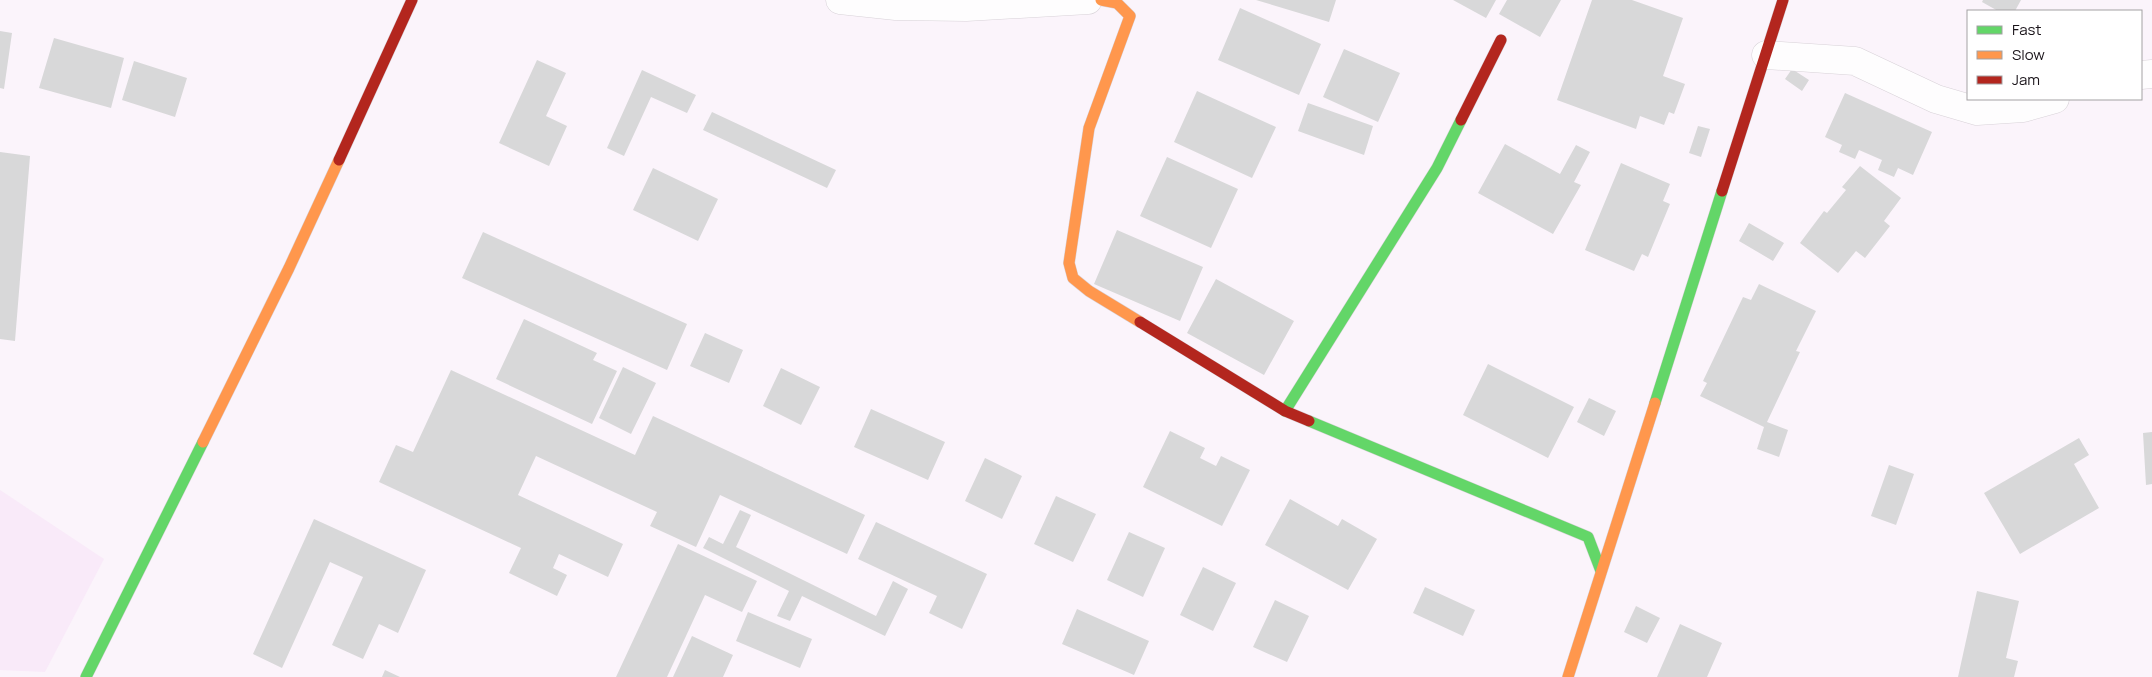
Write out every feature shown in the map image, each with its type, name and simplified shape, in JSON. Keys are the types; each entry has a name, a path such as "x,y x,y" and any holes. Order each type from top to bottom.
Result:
{"street":[{"path":"86,677 289,268 412,0"},
{"path":"840,0 896,6 966,7 1088,0"},
{"path":"1102,0 1118,3 1130,16 1089,128 1069,263 1072,278 1089,291 1285,411 1588,538 1601,571"},
{"path":"1568,677 1783,0"},
{"path":"1285,411 1436,168 1502,40"},
{"path":"1766,55 1854,61 1936,99 1977,111 2023,108 2051,100"}],"shaded area":[{"path":"0,490 104,559 45,672 0,670"}],"building":[{"path":"1256,0 1336,0 1329,22"},
{"path":"1453,0 1496,0 1486,18"},
{"path":"1507,0 1561,0 1540,37 1499,14"},
{"path":"1592,0 1632,0 1683,18 1663,76 1685,84 1674,114 1669,112 1664,125 1640,116 1636,129 1557,100"},
{"path":"1983,0 2021,0 2016,10 1996,10 1982,2"},
{"path":"1240,8 1321,44 1299,95 1218,60"},
{"path":"0,31 12,33 4,89 0,88"},
{"path":"54,38 124,58 111,108 39,88"},
{"path":"1344,49 1400,73 1378,122 1323,97"},
{"path":"537,60 566,73 546,116 567,126 549,166 499,143"},
{"path":"134,61 187,78 175,117 122,100"},
{"path":"1792,69 1809,80 1802,91 1785,79"},
{"path":"642,70 696,95 687,113 651,97 624,156 607,148"},
{"path":"1197,91 1276,127 1252,178 1174,142"},
{"path":"1845,93 1932,132 1913,175 1898,168 1894,177 1878,170 1882,160 1859,150 1855,159 1839,152 1842,145 1825,137"},
{"path":"1308,103 1373,126 1364,155 1298,131"},
{"path":"712,112 836,170 827,188 703,130"},
{"path":"1698,126 1710,129 1701,157 1689,153"},
{"path":"1505,144 1560,174 1576,145 1590,152 1574,182 1581,185 1553,234 1478,193"},
{"path":"0,152 30,156 15,341 0,339"},
{"path":"1167,157 1238,189 1211,248 1140,216"},
{"path":"1621,163 1670,184 1663,201 1670,204 1648,257 1642,254 1634,271 1585,250"},
{"path":"1860,166 1901,198 1884,221 1890,226 1865,258 1856,251 1838,273 1800,243 1824,211 1827,213 1846,190 1842,187"},
{"path":"653,168 718,199 698,241 633,210"},
{"path":"1749,223 1784,243 1773,261 1739,241"},
{"path":"1117,230 1203,267 1180,321 1094,284"},
{"path":"483,232 687,324 667,370 462,278"},
{"path":"1216,279 1294,321 1264,375 1187,333"},
{"path":"1759,284 1816,311 1796,351 1800,352 1767,422 1788,430 1779,457 1757,449 1764,427 1700,396 1707,383 1703,381 1743,297 1751,300"},
{"path":"524,319 597,353 593,360 617,371 592,424 496,379"},
{"path":"705,333 743,350 729,383 690,366"},
{"path":"1488,364 1574,407 1548,458 1463,415"},
{"path":"623,367 656,383 631,434 599,418"},
{"path":"781,368 820,387 801,425 763,406"},
{"path":"451,370 635,455 653,416 865,515 847,554 720,495 696,547 650,526 657,512 536,456 518,495 623,544 608,577 559,554 553,568 567,575 557,596 509,573 521,548 379,482 396,445 413,452"},
{"path":"1589,398 1616,411 1604,436 1577,422"},
{"path":"871,409 945,442 928,480 854,447"},
{"path":"1170,431 1205,448 1200,458 1216,466 1221,456 1250,470 1222,526 1143,487"},
{"path":"2152,432 2152,484 2146,485 2143,433"},
{"path":"2079,438 2089,455 2074,464 2099,508 2020,554 1984,493"},
{"path":"985,458 1022,476 1002,519 965,501"},
{"path":"1889,465 1914,474 1896,525 1871,516"},
{"path":"1056,496 1096,514 1073,562 1034,544"},
{"path":"1290,499 1338,526 1342,519 1377,539 1348,590 1265,545"},
{"path":"740,510 751,515 736,547 876,616 893,581 908,589 885,636 802,596 790,621 777,616 789,591 703,548 709,537 723,544"},
{"path":"314,519 426,570 398,633 379,624 363,659 332,645 363,577 330,562 282,668 253,654"},
{"path":"876,522 987,574 962,629 929,613 937,596 858,559"},
{"path":"1129,532 1165,548 1143,597 1107,580"},
{"path":"678,544 757,581 742,612 705,595 667,677 616,677"},
{"path":"1203,567 1236,583 1213,631 1180,615"},
{"path":"1425,587 1475,610 1463,636 1413,613"},
{"path":"1977,591 2019,601 2006,658 2018,661 2014,677 1958,677"},
{"path":"1275,600 1309,616 1287,662 1253,647"},
{"path":"1636,606 1660,618 1647,643 1624,632"},
{"path":"1077,609 1149,641 1134,675 1062,644"},
{"path":"748,612 812,639 800,668 736,641"},
{"path":"1680,624 1722,643 1707,677 1657,677"},
{"path":"692,636 733,655 723,677 673,677"},
{"path":"385,670 400,677 382,677"}],"traffic: fast":[{"path":"1285,411 1437,168 1461,120"},
{"path":"1655,403 1722,191"},
{"path":"1309,421 1588,537 1601,571"},
{"path":"86,677 203,442"}],"traffic: slow":[{"path":"1101,0 1117,3 1130,16 1089,128 1069,263 1073,278 1089,291 1140,322"},
{"path":"203,442 289,268 339,160"},
{"path":"1568,677 1655,403"}],"traffic: jam":[{"path":"339,160 412,0"},
{"path":"1722,191 1783,0"},
{"path":"1461,120 1501,40"},
{"path":"1140,322 1285,411 1309,421"}]}
